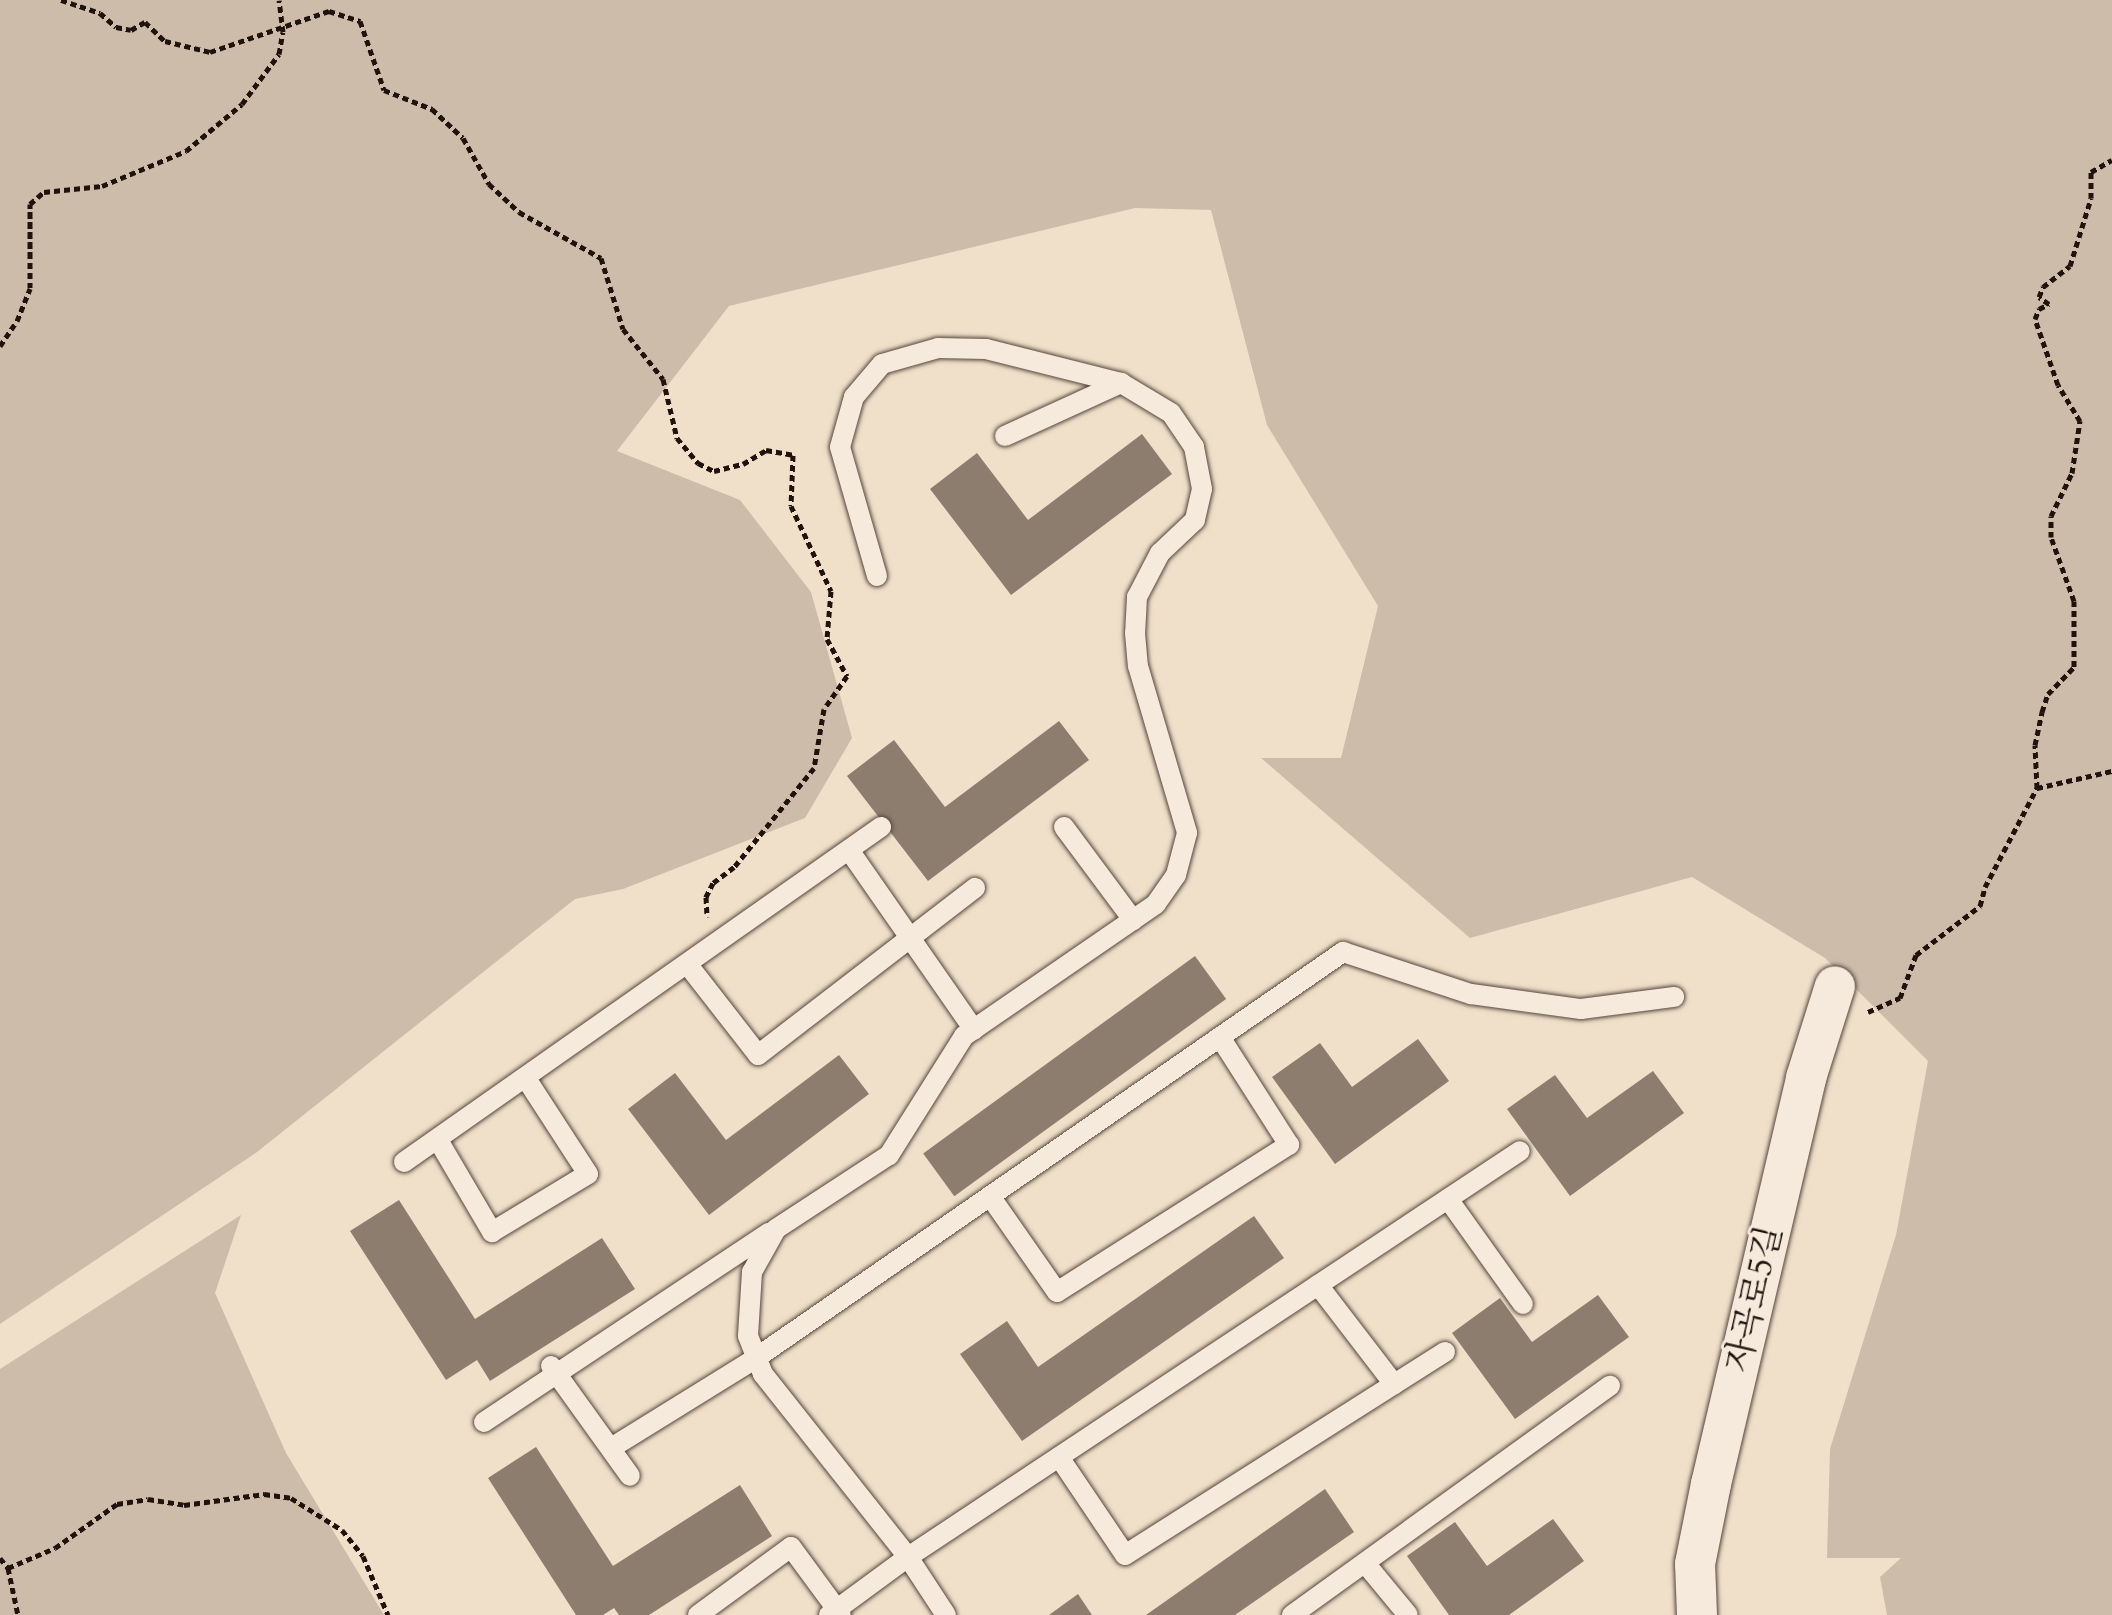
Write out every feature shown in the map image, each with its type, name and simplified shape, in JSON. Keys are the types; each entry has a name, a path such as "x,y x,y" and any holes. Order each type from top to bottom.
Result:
{"street":[{"name":"자곡로5길","path":"1697,1615 1695,1564 1711,1484 1806,1078 1831,999"}],"lane":[{"path":"484,1422 555,1370 889,1155 964,1036 1156,904 1176,875 1187,833 1138,666 1137,597 1160,553 1195,520 1202,489 1194,447 1171,413 1121,383 986,349 938,348 882,364 854,397 840,447 877,576"},
{"path":"1005,436 1121,383"},
{"path":"404,1162 527,1080 881,827"},
{"path":"1064,827 1133,920"},
{"path":"849,850 974,1030"},
{"path":"688,965 758,1055 975,888"},
{"path":"611,1448 756,1358 1343,952 1486,996 1581,1009 1674,997"},
{"path":"990,1196 1057,1292 1289,1145 1220,1037"},
{"path":"438,1140 492,1232 588,1174 527,1080"},
{"path":"698,1615 791,1547 836,1613 908,1557 1520,1151"},
{"path":"1448,1199 1523,1304"},
{"path":"776,1229 752,1272 746,1305 756,1358 763,1374 908,1557 946,1615"},
{"path":"1318,1285 1394,1384"},
{"path":"1059,1457 1125,1555 1445,1352"},
{"path":"555,1370 630,1476"},
{"path":"1292,1615 1610,1386"},
{"path":"1365,1563 1408,1615"}],"path":[{"path":"61,0 100,13 116,27 131,30 145,22 165,41 210,52 269,28 283,30 329,11 360,21 384,90 432,109 476,155 489,184 519,212 601,258 623,329 663,379 677,438 698,463 714,471 743,464 766,450 793,455 791,506 831,591 827,639 847,676 824,709 814,768 734,867 713,883 706,897 710,949"},
{"path":"0,346 17,321 30,288 30,204 44,192 102,186 186,151 242,104 279,54 283,30 279,0"},
{"path":"1831,999 1835,1018 1854,1017 1900,998 1916,955 1980,906 1985,887 2037,788 2035,745 2042,712 2048,694 2074,667 2074,601 2051,537 2051,516 2072,473 2080,421 2058,385 2035,319 2039,309 2049,304 2039,297 2043,287 2070,266 2091,198 2091,172 2112,160"},
{"path":"2037,788 2112,771"},
{"path":"8,1568 55,1548 117,1504 148,1499 184,1505 264,1494 291,1498 342,1530 363,1556 388,1615"},
{"path":"0,1558 8,1568 18,1615"}],"shaded area":[{"path":"0,0 2112,0 2112,1615 1887,1615 1880,1577 1901,1558 1827,1558 1830,1449 1896,1235 1928,1061 1825,958 1692,877 1470,938 1261,758 1341,758 1378,606 1267,425 1211,210 1135,208 729,306 617,451 740,500 811,592 852,738 805,818 623,889 575,899 257,1152 0,1324"},
{"path":"241,1215 215,1293 286,1453 384,1615 0,1615 0,1369"}],"building":[{"path":"1142,434 1172,474 1011,595 930,489 977,453 1028,520"},
{"path":"1059,721 1089,760 928,881 847,776 894,740 945,807"},
{"path":"1195,956 1226,999 954,1196 923,1153"},
{"path":"1418,1039 1449,1081 1335,1164 1272,1077 1320,1043 1352,1087"},
{"path":"839,1055 869,1094 709,1215 628,1109 675,1073 726,1140"},
{"path":"1653,1071 1684,1113 1570,1196 1507,1109 1555,1075 1587,1118"},
{"path":"399,1200 475,1319 602,1238 635,1289 490,1381 477,1360 446,1380 350,1231"},
{"path":"1254,1216 1284,1258 1022,1441 960,1354 1007,1321 1038,1367"},
{"path":"1598,1295 1629,1337 1515,1419 1452,1333 1500,1298 1532,1342"},
{"path":"536,1447 613,1566 740,1485 772,1536 649,1615 619,1615 614,1608 603,1615 576,1615 488,1478"},
{"path":"1325,1489 1354,1532 1235,1615 1146,1615"},
{"path":"1553,1519 1584,1561 1509,1615 1449,1615 1407,1556 1455,1522 1487,1566"},
{"path":"1078,1594 1092,1615 1049,1615"}]}
